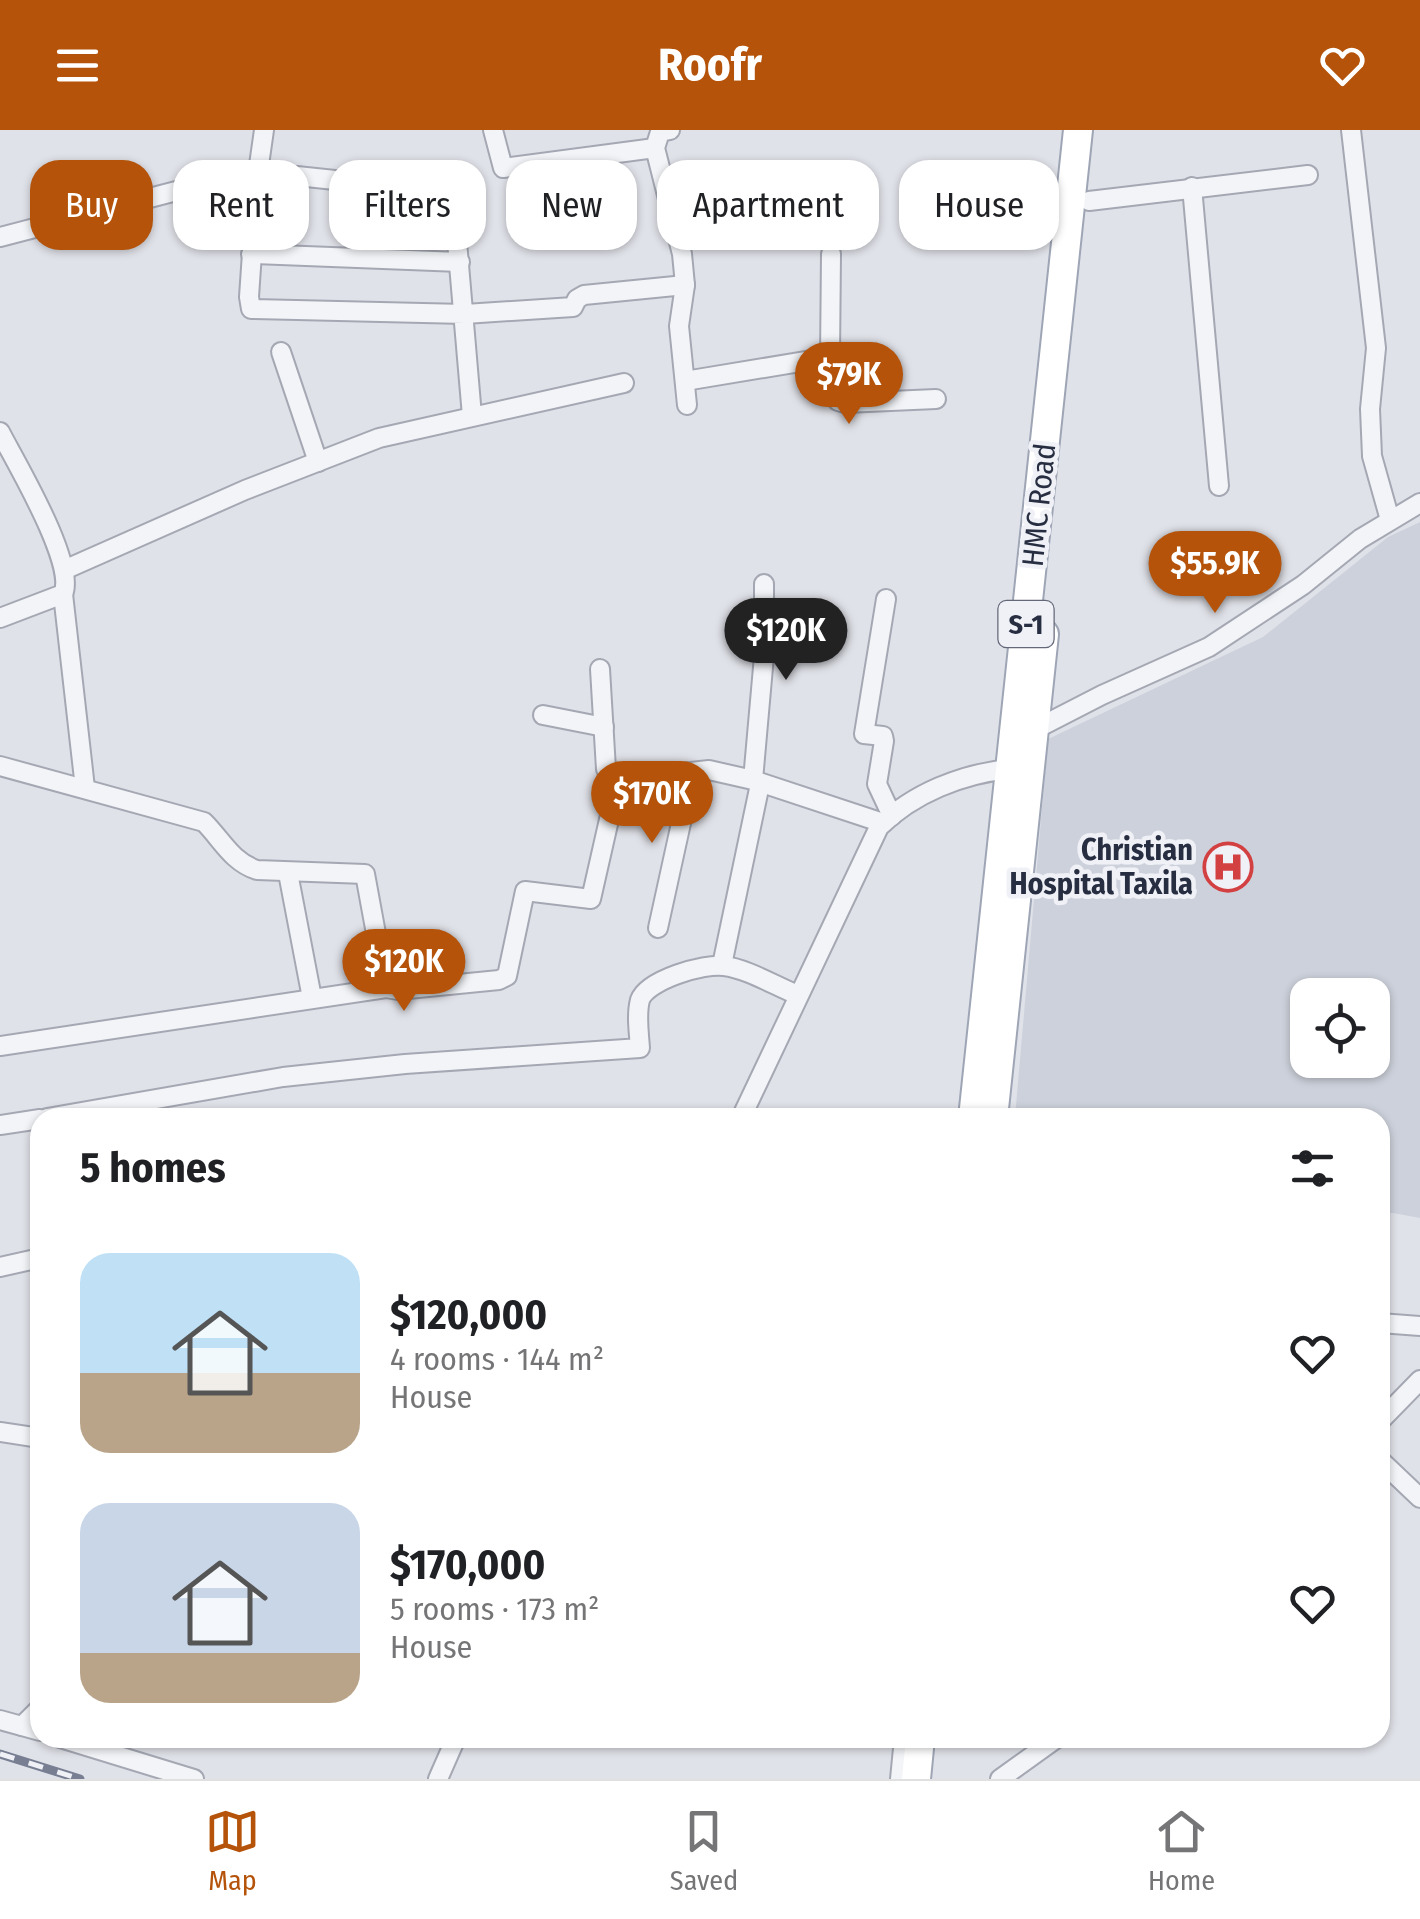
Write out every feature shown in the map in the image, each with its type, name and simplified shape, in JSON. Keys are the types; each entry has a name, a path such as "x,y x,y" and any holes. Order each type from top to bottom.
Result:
{"main road":[{"name":"HMC Road","path":"994,1108 1019,747 1078,130"},
{"name":"HMC Road","path":"974,1108 1097,130"},
{"path":"916,1779 919,1748"}],"street":[{"path":"260,160 264,130"},
{"path":"493,130 503,168 656,148"},
{"path":"670,130 660,132 656,148 682,254 685,284 679,326 687,406"},
{"path":"1351,130 1376,348 1370,409 1372,456 1390,520"},
{"path":"1089,200 1308,175"},
{"path":"309,177 453,195 472,416"},
{"path":"1192,187 1219,486"},
{"path":"0,237 173,192"},
{"path":"252,250 251,309 465,314 573,307 584,295 685,284"},
{"path":"252,254 460,262"},
{"path":"830,254 830,357 838,401 936,399"},
{"path":"281,352 318,462"},
{"path":"685,381 830,357"},
{"path":"64,570 245,490 379,438 624,383"},
{"path":"0,432 49,528 64,570 63,594 84,788"},
{"path":"746,1108 852,879 887,819 938,787 982,772 1019,747 1209,647 1420,503"},
{"path":"722,965 757,782 764,584"},
{"path":"0,618 63,594"},
{"path":"886,599 864,734 882,736 884,740 877,784 887,819"},
{"path":"600,669 606,769 611,778 710,770 887,819"},
{"path":"543,715 604,727"},
{"path":"0,766 204,822 224,848 247,867 288,873 365,874 386,988"},
{"path":"658,928 692,774"},
{"path":"0,1046 386,988 500,980 506,976 524,891 591,899 618,780"},
{"path":"288,873 312,998"},
{"path":"104,1108 282,1078 405,1064 640,1048 638,1013 647,988 657,980 722,965 798,995"},
{"path":"0,1125 30,1120"},
{"path":"0,1267 30,1260"},
{"path":"1390,1324 1420,1326"},
{"path":"1390,1411 1420,1380"},
{"path":"0,1432 30,1436"},
{"path":"1390,1470 1420,1498"},
{"path":"0,1720 30,1729"},
{"path":"93,1748 194,1779"},
{"path":"438,1779 452,1748"},
{"path":"900,1779 903,1748"},
{"path":"930,1779 932,1748"},
{"path":"1000,1779 1043,1748"}],"shaded area":[{"name":"Christian Hospital Taxila","path":"1420,522 1420,1218 1390,1213 1390,1108 1016,1108 1048,739 1263,637 1388,537"}],"railway":[{"path":"0,1754 80,1779"}],"place":[{"name":"Christian Hospital Taxila","path":"1228,867"}]}
